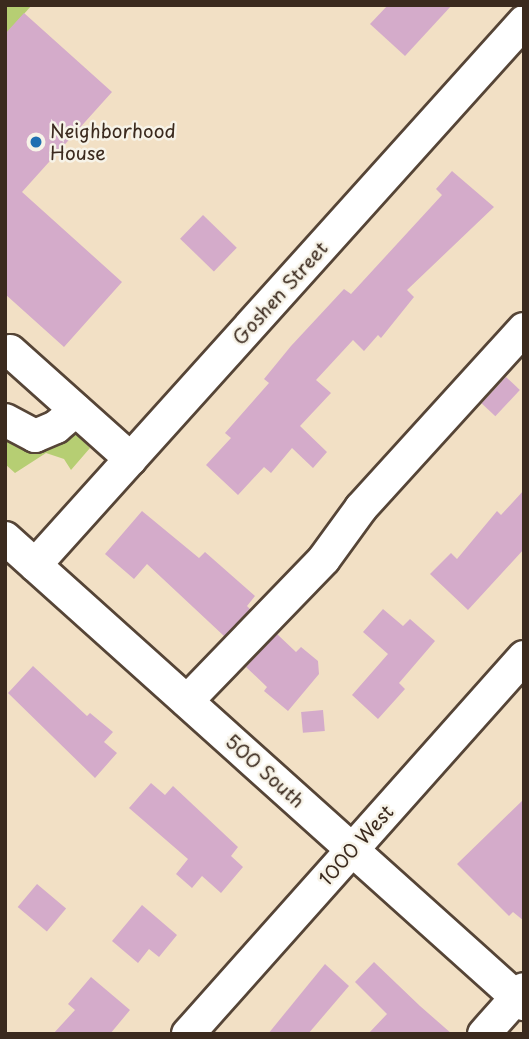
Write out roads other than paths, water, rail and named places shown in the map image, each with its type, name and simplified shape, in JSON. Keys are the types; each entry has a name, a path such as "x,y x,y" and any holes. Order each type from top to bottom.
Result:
{"street":[{"name":"Goshen Street","path":"35,565 524,22"},
{"path":"187,701 324,559 361,508 524,329"},
{"path":"10,351 131,459"},
{"path":"5,420 35,436 76,410"},
{"name":"500 South","path":"5,538 521,997"},
{"name":"1000 West","path":"188,1034 524,657"},
{"path":"484,1034 521,997"}],"place":[{"name":"Neighborhood House","path":"36,142"}]}
